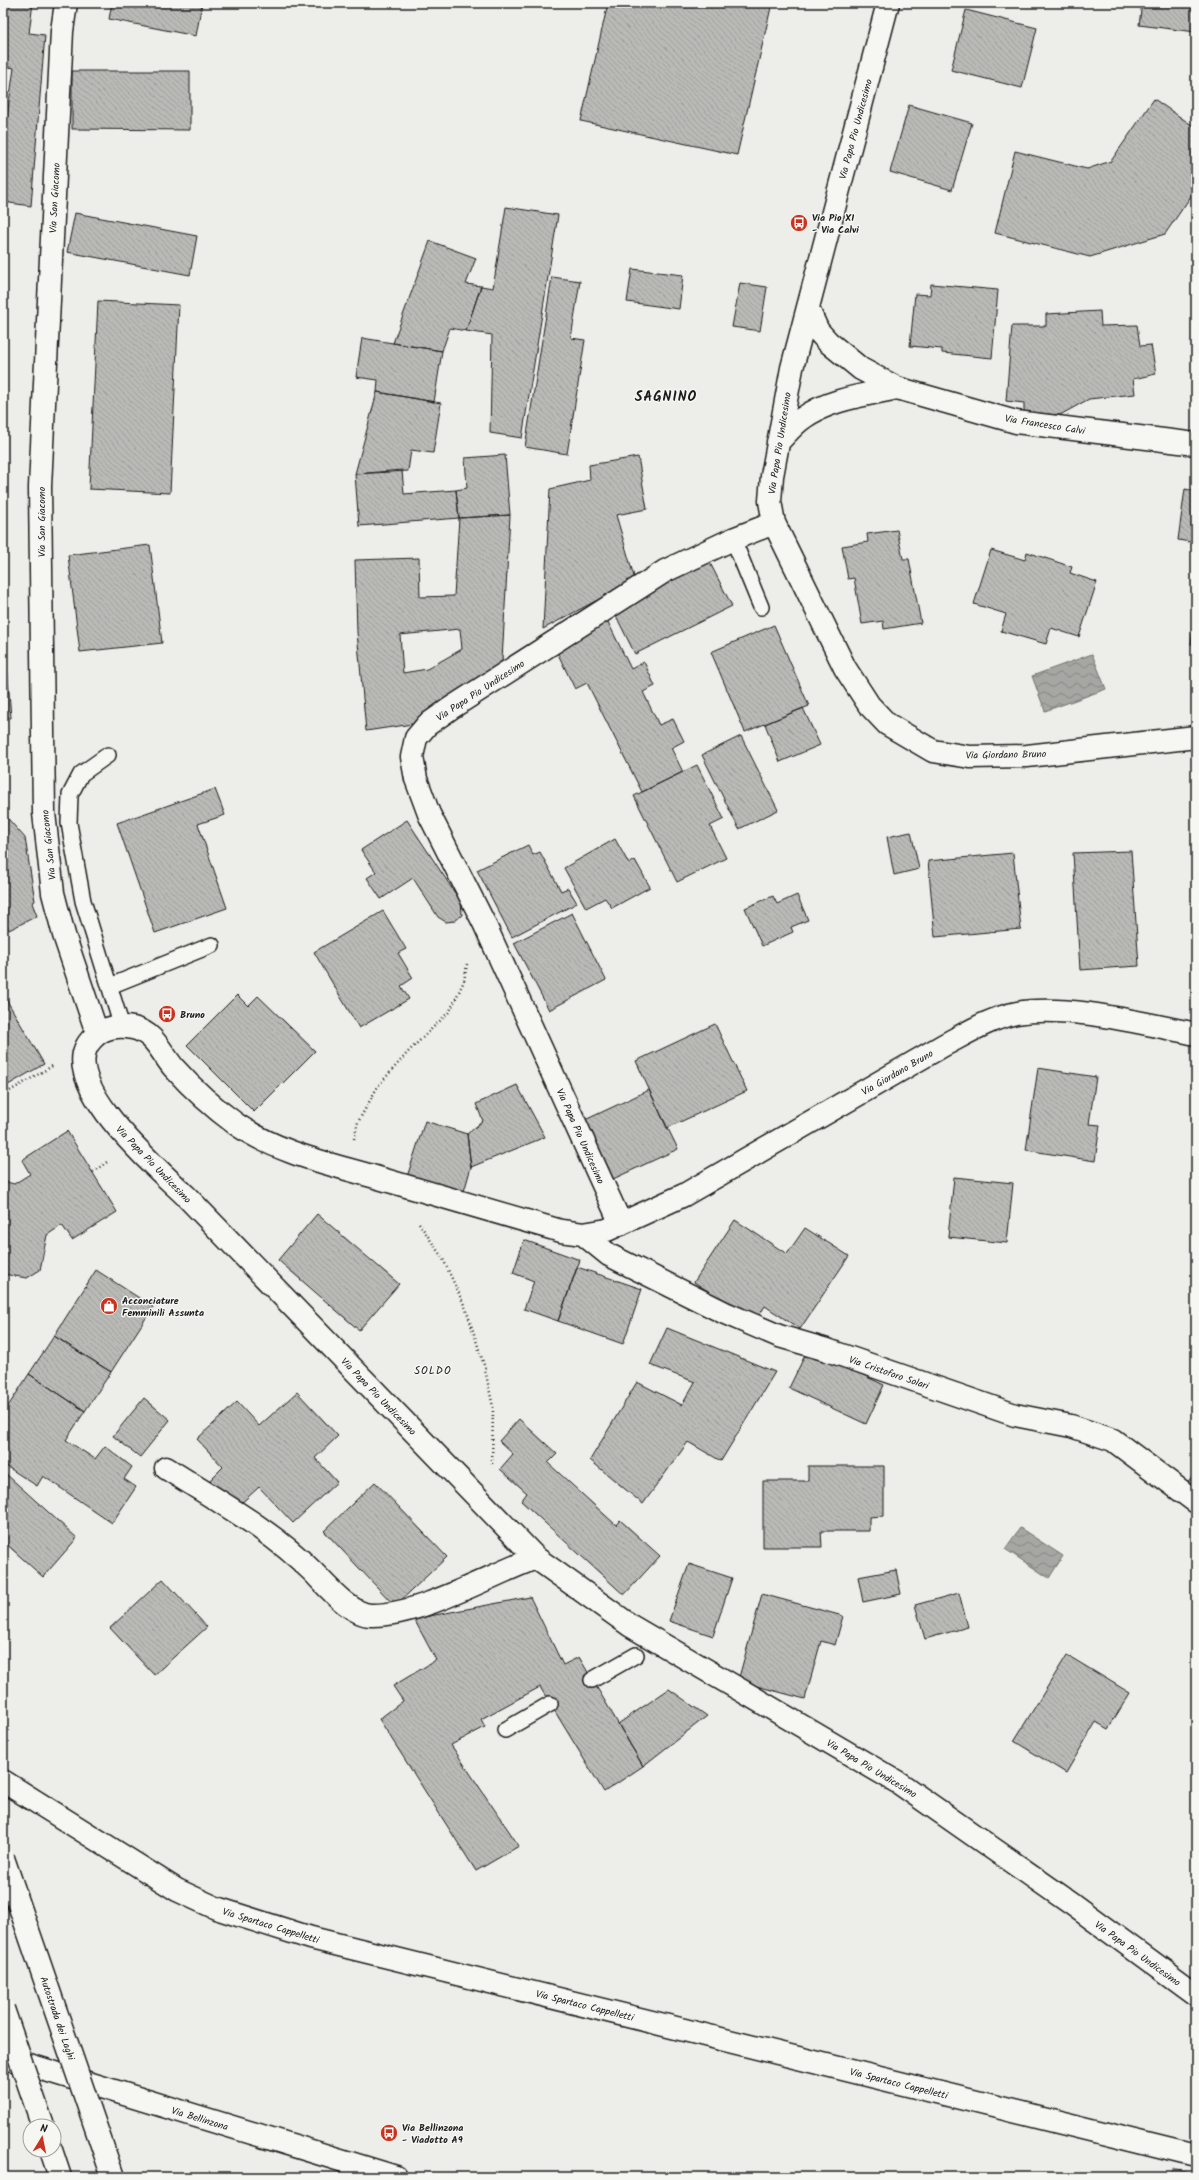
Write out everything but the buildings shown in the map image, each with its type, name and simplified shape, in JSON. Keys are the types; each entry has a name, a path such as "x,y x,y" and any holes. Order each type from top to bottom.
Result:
{"main road":[{"name":"Via San Giacomo","path":"66,3 62,31 40,487 44,812 53,893 64,935 97,1034"},
{"name":"Via Papa Pio Undicesimo","path":"621,1224 484,924 429,814 416,779 412,758 416,738 427,725 451,708 665,571 733,539 774,523 770,501 778,442 792,368 888,3"},
{"name":"Via Francesco Calvi","path":"808,309 818,331 828,342 861,369 897,388 1016,422 1196,444"},
{"name":"Via Francesco Calvi","path":"778,442 803,418 821,409 846,399 897,388"},
{"name":"Via Giordano Bruno","path":"774,523 845,668 869,705 887,724 933,751 970,757 1027,756 1196,737"},
{"name":"Via Giordano Bruno","path":"621,1224 684,1195 979,1026 1017,1014 1061,1011 1196,1034"},
{"path":"97,1034 108,1028 122,1027 145,1032 152,1038 173,1067 200,1093 236,1123 266,1142 288,1151 561,1231 583,1234 607,1230 621,1224"},
{"name":"Via Papa Pio Undicesimo","path":"97,1034 85,1049 85,1071 89,1083 108,1115 132,1144 185,1195 536,1558 631,1626 899,1783 1048,1887 1196,1995"},
{"name":"Via Cristoforo Solari","path":"583,1234 609,1255 725,1313 779,1336 827,1350 1015,1415 1071,1426 1113,1440 1196,1502"},
{"path":"166,1468 270,1535 307,1566 344,1604 369,1616 393,1614 443,1598 536,1558"},
{"name":"Via Spartaco Cappelletti","path":"3,1781 177,1890 216,1908 289,1931 1196,2156"},
{"name":"Autostrada dei Laghi","path":"3,1858 113,2177"},
{"path":"3,2009 40,2118"},
{"name":"Via Bellinzona","path":"3,2057 396,2177"},
{"path":"54,2158 60,2177"}],"lane":[{"path":"733,539 762,607"},
{"path":"108,755 81,774 70,795 69,823 83,901 122,1027"},
{"path":"110,986 212,945"},
{"path":"592,1680 636,1655"},
{"path":"505,1730 550,1704"}],"path":[{"path":"347,1169 358,1122 378,1086 409,1051 450,1011 464,981 469,949 476,928 484,924"},
{"path":"3,1095 58,1063"},
{"path":"92,1172 109,1161"},
{"path":"391,1182 443,1258 466,1309 484,1365 493,1407 492,1468"}],"green space":[{"path":"1173,2170 1196,2176 1196,2177 1171,2177"}],"water":[{"path":"1092,654 1106,689 1045,711 1032,676"},
{"path":"1020,1528 1063,1556 1049,1578 1005,1549"}],"place":[{"name":"Via Pio XI - Via Calvi","path":"799,223"},
{"name":"Bruno","path":"167,1014"},
{"name":"Acconciature Femminili Assunta","path":"109,1306"},
{"name":"Via Bellinzona - Viadotto A9","path":"389,2133"}],"district":[{"name":"SAGNINO","path":"666,396"},
{"name":"SOLDO","path":"433,1370"}]}
